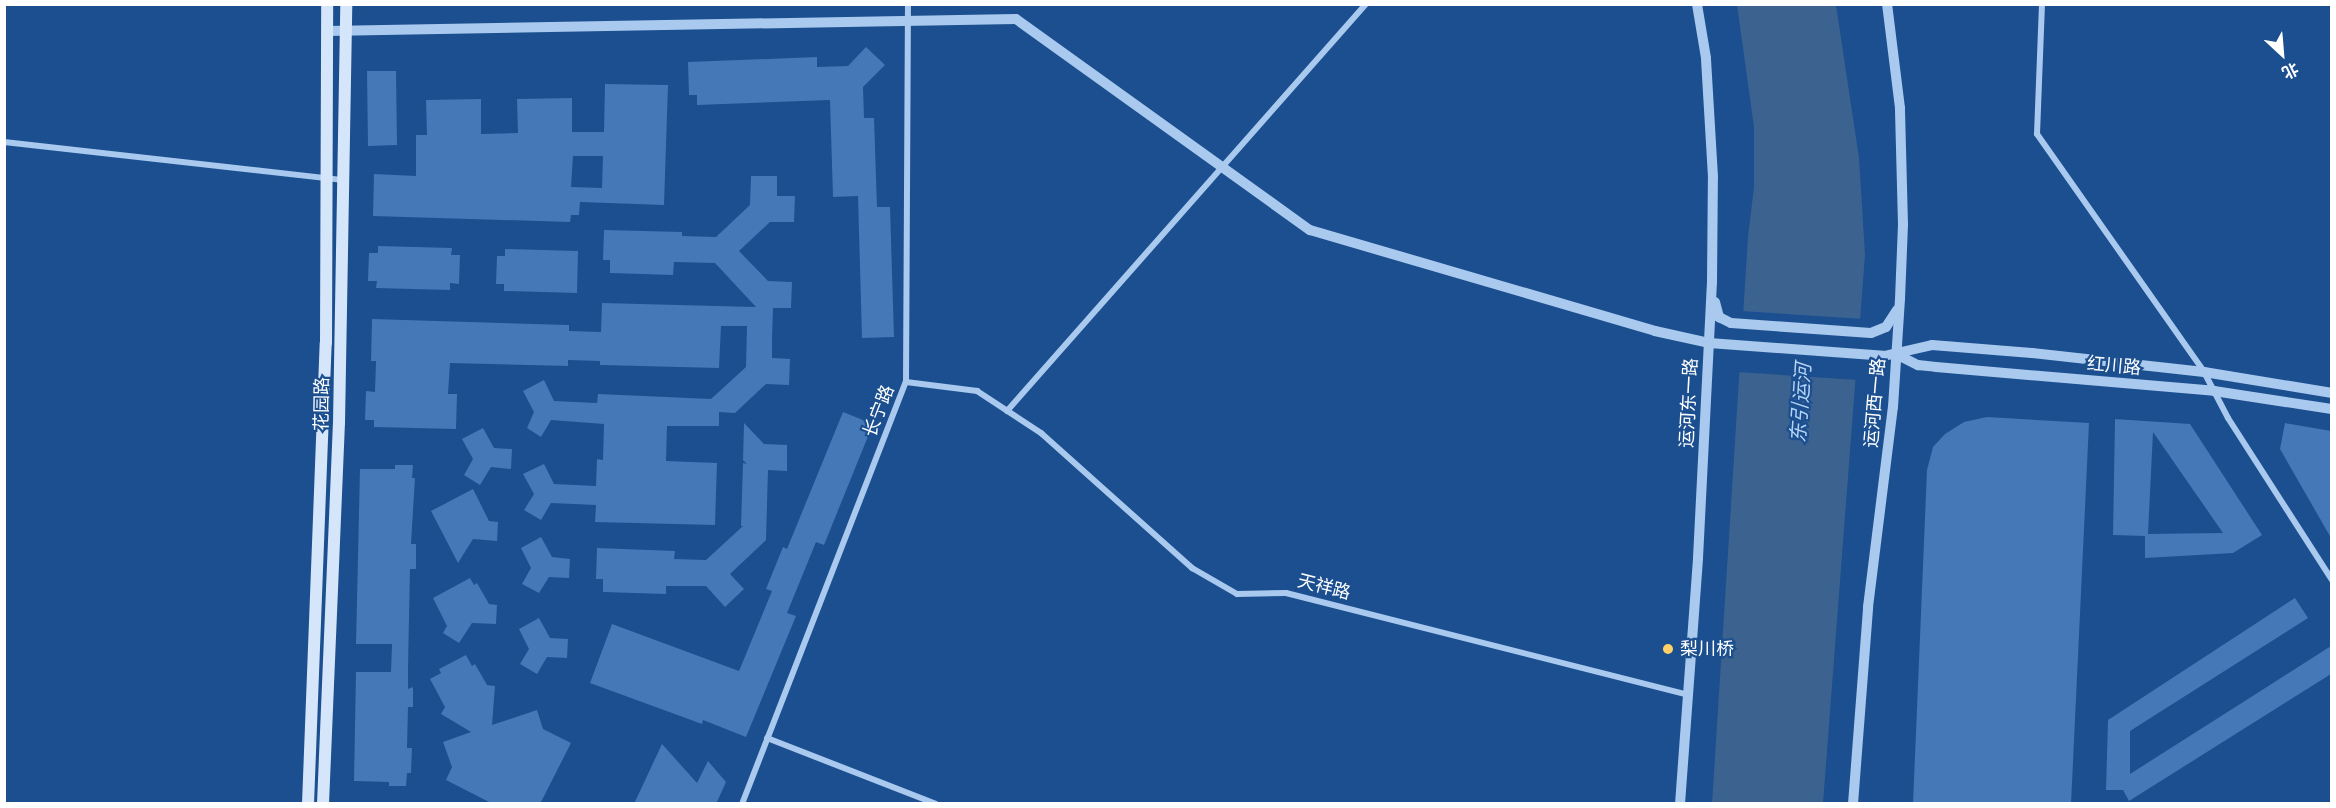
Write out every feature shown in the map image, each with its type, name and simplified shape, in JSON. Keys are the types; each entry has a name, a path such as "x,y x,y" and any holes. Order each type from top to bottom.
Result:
{"main road":[{"name":"花园路","path":"308,804 326,343 327,4"},
{"name":"花园路","path":"323,804 339,423 346,4"}],"street":[{"name":"长宁路","path":"742,804 906,382 908,4"},
{"path":"1006,411 1366,4"},
{"name":"运河东一路","path":"1680,804 1689,695 1712,282 1713,177 1706,58 1697,4"},
{"name":"运河西一路","path":"1853,804 1868,607 1893,407 1900,299 1903,225 1900,108 1887,4"},
{"path":"2042,4 2037,134 2204,372 2228,418 2331,579"},
{"name":"红川路","path":"327,31 1016,19 1310,230 1655,331 1708,343 1884,357 1932,345 2204,372 2331,393"},
{"path":"4,142 344,180"},
{"path":"1712,282 1719,317 1739,324 1871,333 1882,330 1890,323 1900,299"},
{"name":"红川路","path":"1896,354 1918,365 2214,391 2331,409"},
{"name":"天祥路","path":"906,382 977,391 1041,433 1192,568 1237,594 1286,593 1689,695"},
{"path":"767,738 936,804"}],"water":[{"name":"东引运河","path":"1737,5 1836,5 1859,158 1865,255 1823,803 1712,804 1748,237 1754,187 1754,127"}],"pier":[{"path":"1741,311 1863,319 1858,380 1737,372"}],"building":[{"path":"866,47 885,65 863,87 864,118 874,118 877,207 890,207 894,337 862,338 858,196 833,197 830,100 697,105 697,95 689,95 688,62 817,57 817,67 848,66"},
{"path":"367,71 396,71 397,145 368,146"},
{"path":"605,84 668,85 664,205 580,202 579,215 571,215 570,222 373,216 374,174 416,176 416,135 427,135 426,100 481,99 481,134 518,133 517,99 572,98 572,132 604,132","holes":["573,156 603,156 602,188 571,187"]},
{"path":"751,176 777,176 777,196 795,196 794,222 770,222 739,251 768,281 792,282 791,308 773,308 772,339 772,358 790,359 789,385 766,384 735,413 719,412 719,426 667,426 666,461 717,463 715,525 595,522 596,505 551,503 541,520 524,510 534,494 523,474 544,464 554,484 596,486 597,459 603,460 604,424 551,420 541,437 527,428 534,412 523,391 544,380 554,401 597,403 598,394 711,399 746,367 747,326 721,326 719,368 600,365 600,361 568,360 568,366 450,363 448,394 457,394 456,429 374,427 374,420 365,420 366,391 375,392 376,361 371,361 372,319 569,325 569,331 601,332 602,303 756,307 715,263 674,262 673,275 610,273 610,260 603,260 604,230 682,232 682,236 716,237 750,205"},
{"path":"378,246 452,248 451,255 460,255 459,284 450,283 450,290 376,288 377,281 368,281 369,253 378,253"},
{"path":"505,249 578,251 577,293 504,291 504,284 496,284 497,256 505,256"},
{"path":"843,412 873,424 824,545 816,542 787,613 796,616 746,737 703,720 702,724 590,683 612,624 739,671 772,591 766,589 783,547 787,549"},
{"path":"1987,417 2089,423 2071,804 1913,804 1927,470 1933,447 1945,434 1964,422"},
{"path":"2115,419 2190,424 2262,535 2233,553 2145,558 2145,536 2113,535","holes":["2153,432 2223,533 2148,534"]},
{"path":"744,423 764,444 787,445 787,471 768,470 766,540 730,574 744,589 725,607 706,586 666,586 666,594 603,592 603,579 596,579 597,548 675,551 674,559 706,560 743,526 741,526 743,463 747,464 743,460"},
{"path":"2285,423 2331,431 2331,538 2280,449"},
{"path":"483,428 494,448 512,449 511,469 491,467 480,485 464,475 473,459 462,439"},
{"path":"395,465 413,465 412,478 415,478 411,544 416,544 416,569 410,569 408,668 408,689 413,687 413,707 408,707 407,748 412,748 411,773 407,773 406,786 389,786 389,782 354,781 356,672 391,672 392,644 356,644 360,469 395,469"},
{"path":"473,489 489,521 498,522 497,541 473,539 458,563 431,511"},
{"path":"541,537 552,557 570,559 569,578 549,577 539,593 522,584 531,568 521,548"},
{"path":"470,578 474,585 477,583 489,604 497,605 496,624 472,623 459,643 443,633 447,626 433,598"},
{"path":"2295,598 2308,618 2130,731 2130,774 2331,646 2331,674 2129,801 2123,790 2106,790 2108,720"},
{"path":"539,618 550,638 568,639 567,658 547,657 537,674 520,664 529,649 519,629"},
{"path":"466,655 472,666 475,664 487,685 495,686 492,725 537,710 543,729 571,743 540,804 493,804 446,780 452,767 443,742 471,732 441,714 445,707 430,679 441,673 439,669"},
{"path":"662,744 697,783 708,761 726,782 716,804 634,804"}],"place":[{"name":"梨川桥","path":"1668,649"}]}
